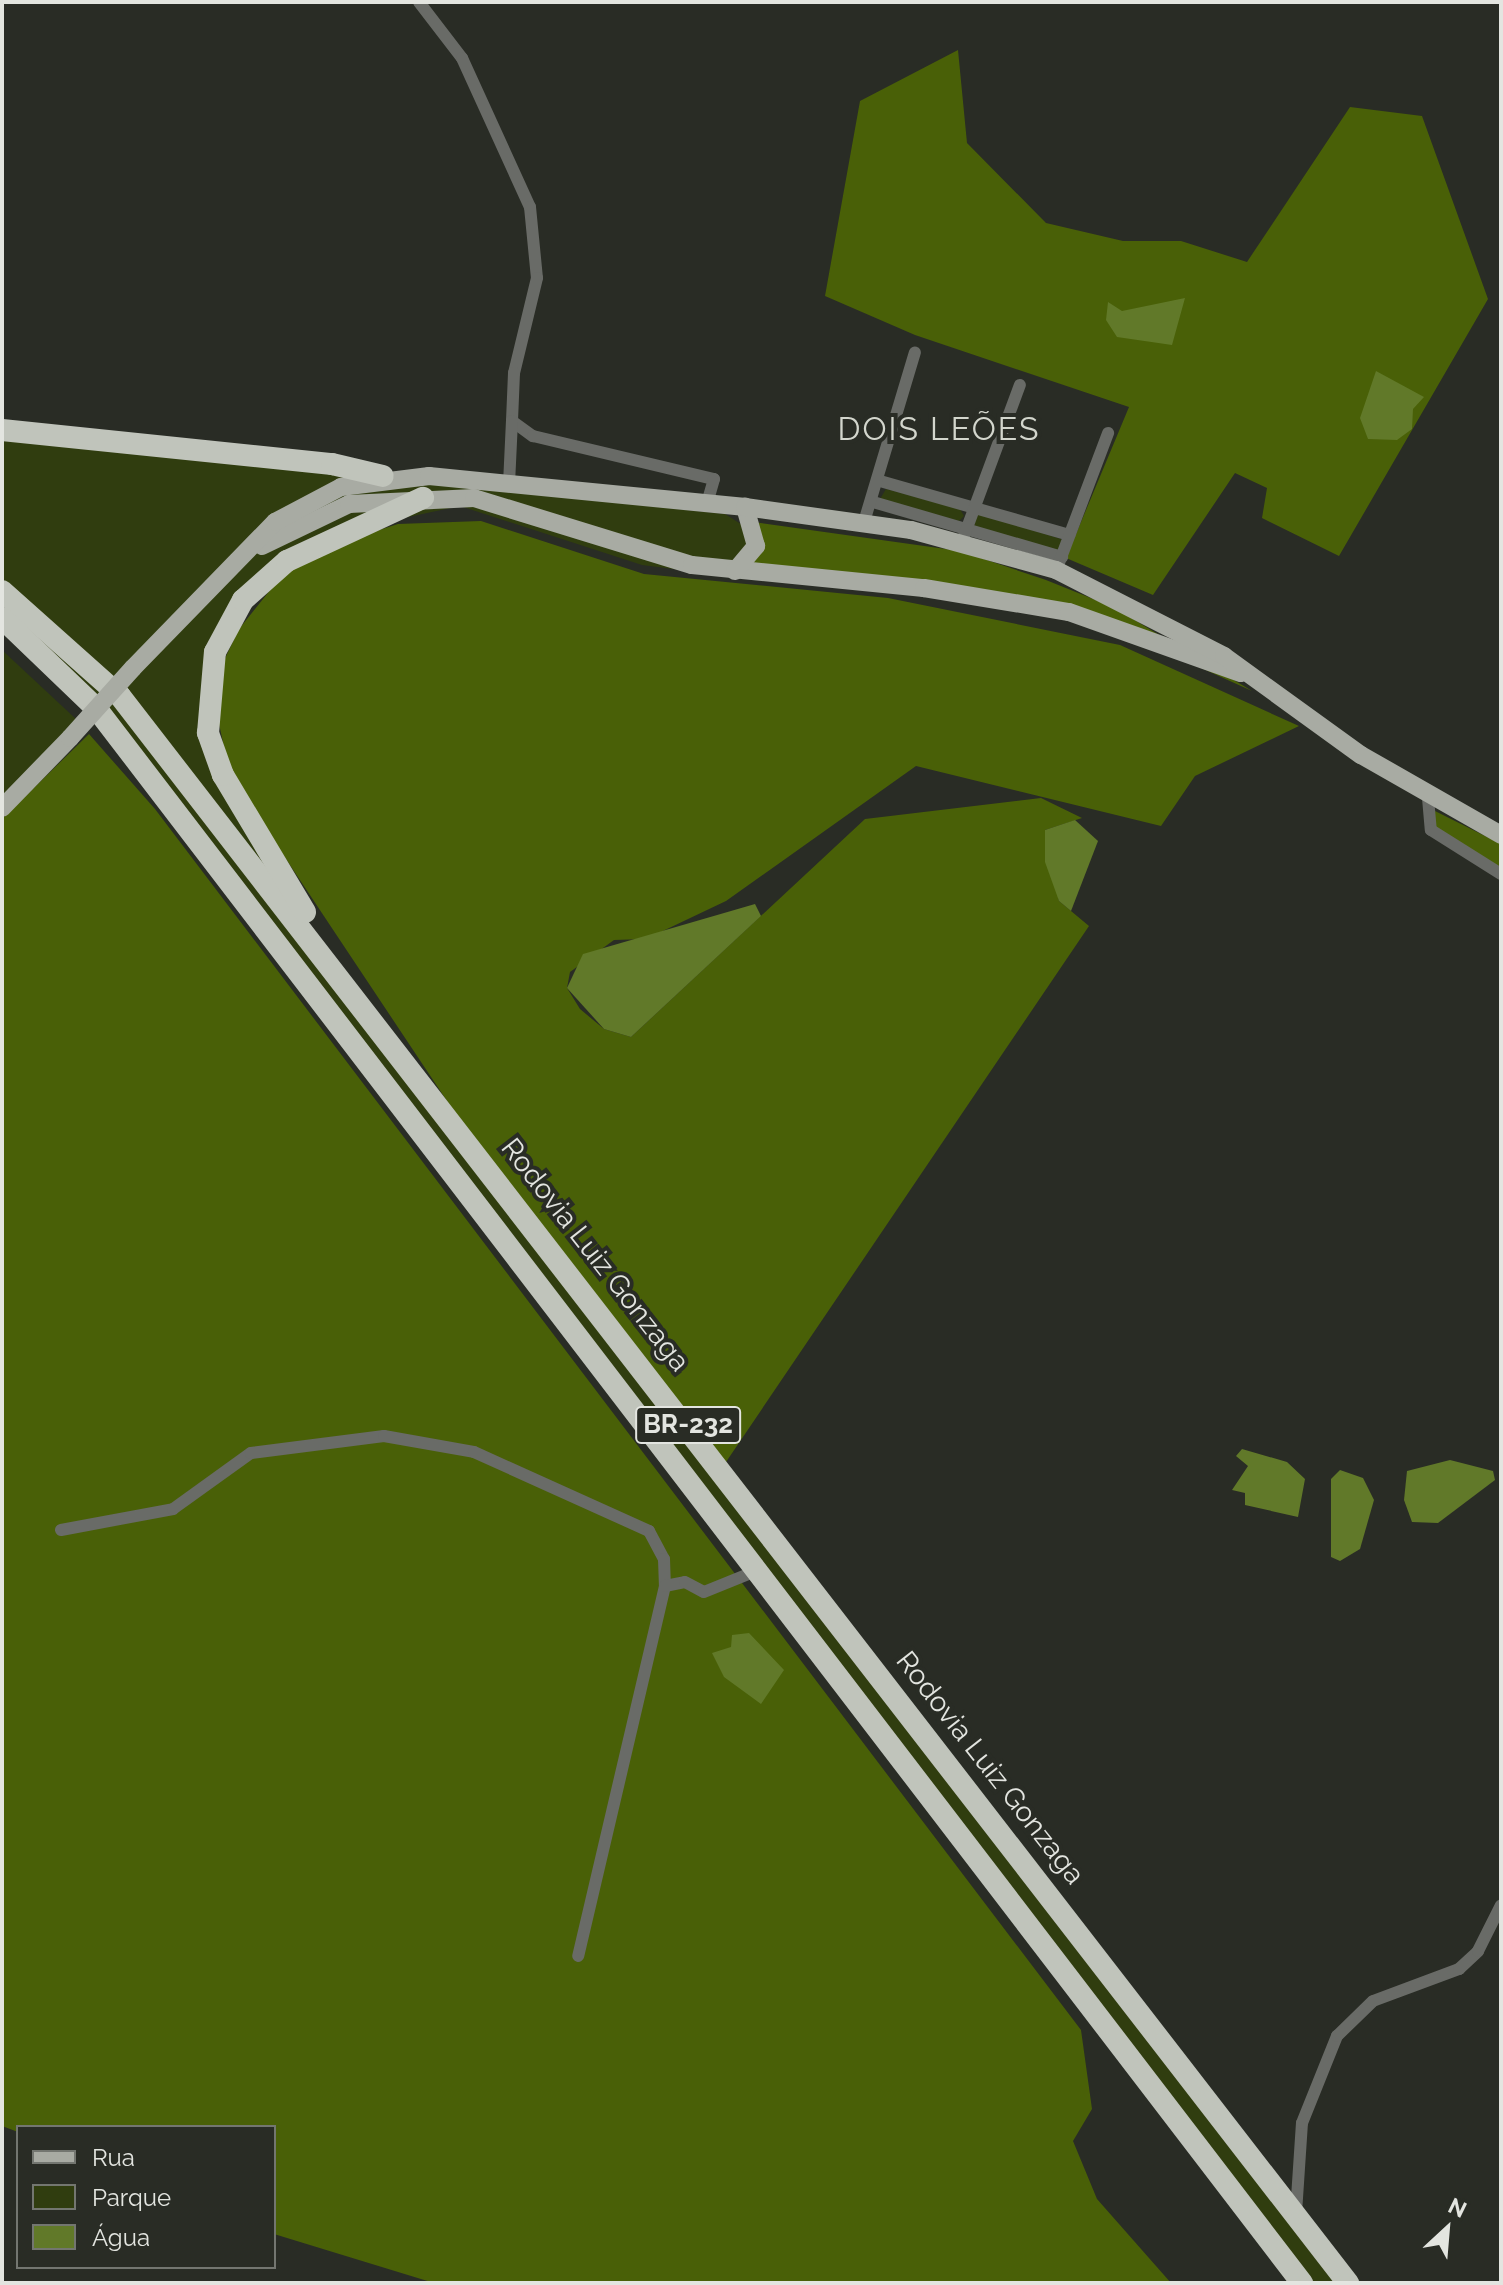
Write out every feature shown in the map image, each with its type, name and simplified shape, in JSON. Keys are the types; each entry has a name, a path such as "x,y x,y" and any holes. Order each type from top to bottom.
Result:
{"highway":[{"path":"2,430 332,464 383,476"},
{"path":"351,988 223,775 208,733 208,679 231,616 275,569 328,537 423,498"},
{"name":"Rodovia Luiz Gonzaga","path":"2,591 120,696 351,988 1348,2283"},
{"name":"BR-232","path":"2,618 11,630 96,708 1302,2283"}],"main road":[{"path":"2,808 133,668 294,508 383,476 509,484 864,522 964,535 1059,563 1175,627 1428,798 1501,835"},
{"path":"246,557 326,512 373,499 423,498 509,506 622,549 735,571 1029,604 1131,629 1242,674"},
{"path":"735,571 756,546 745,507"}],"street":[{"path":"419,2 462,58 530,207 537,278 514,373 509,484"},
{"path":"864,522 880,481 915,352"},
{"path":"873,502 964,535 1020,385"},
{"path":"512,421 533,436 714,479 707,504"},
{"path":"1059,563 1108,433"},
{"path":"880,481 1069,535"},
{"path":"1428,798 1431,830 1501,874"},
{"path":"61,1530 173,1509 251,1453 393,1437 474,1452 638,1523 664,1559 665,1586 578,1956"},
{"path":"665,1586 685,1582 704,1592 756,1571"},
{"path":"1296,2215 1302,2123 1337,2036 1373,2001 1459,1969 1478,1951 1501,1905"}],"green space":[{"path":"2,437 725,514 755,533 735,577 642,565 460,506 352,529 264,580 203,697 280,888 1339,2283 1302,2283 99,713 194,614 96,708 2,619"},
{"path":"886,489 960,509 964,516 959,521 880,499"},
{"path":"976,513 1061,539 1063,543 1057,552 974,527"},
{"path":"2,650 77,720 2,797"}],"shaded area":[{"path":"958,50 967,143 1046,223 1123,241 1181,241 1247,262 1350,107 1422,116 1488,299 1339,556 1262,518 1267,488 1235,473 1153,595 1066,558 1129,407 915,335 825,296 860,101"},
{"path":"481,521 644,574 888,598 1120,645 1299,726 1195,776 1161,826 916,766 726,901 646,939 614,940 570,972 567,988 580,1009 604,1029 631,1037 865,819 1041,798 1082,818 1045,830 1059,901 1089,926 726,1462 449,1104 230,775 218,719 219,671 239,629 275,584 302,560 351,539 398,524"},
{"path":"754,522 960,551 1046,580 1113,607 1252,691 1115,629 752,563"},
{"path":"89,734 155,809 1081,2030 1092,2109 1073,2141 1097,2199 1171,2283 434,2283 276,2235 276,2125 16,2125 16,2131 2,2126 2,819"},
{"path":"1427,807 1501,844 1501,874 1436,834"}],"water":[{"path":"1185,298 1172,345 1117,337 1106,320 1108,302 1122,311"},
{"path":"1376,371 1424,397 1413,409 1412,429 1397,440 1368,439 1360,418"},
{"path":"1075,820 1098,841 1071,911 1059,901 1045,862 1045,830"},
{"path":"755,904 761,916 631,1037 604,1029 567,988 583,954"},
{"path":"1242,1449 1287,1462 1305,1479 1298,1517 1245,1505 1245,1493 1232,1490 1248,1466 1236,1456"},
{"path":"1450,1460 1493,1471 1495,1480 1438,1523 1412,1522 1404,1500 1407,1471"},
{"path":"1340,1470 1363,1478 1374,1500 1360,1549 1340,1561 1331,1557 1331,1479"},
{"path":"749,1633 784,1670 761,1704 724,1677 712,1653 731,1647 732,1635"}],"district":[{"name":"DOIS LEÕES","path":"939,429"}]}
